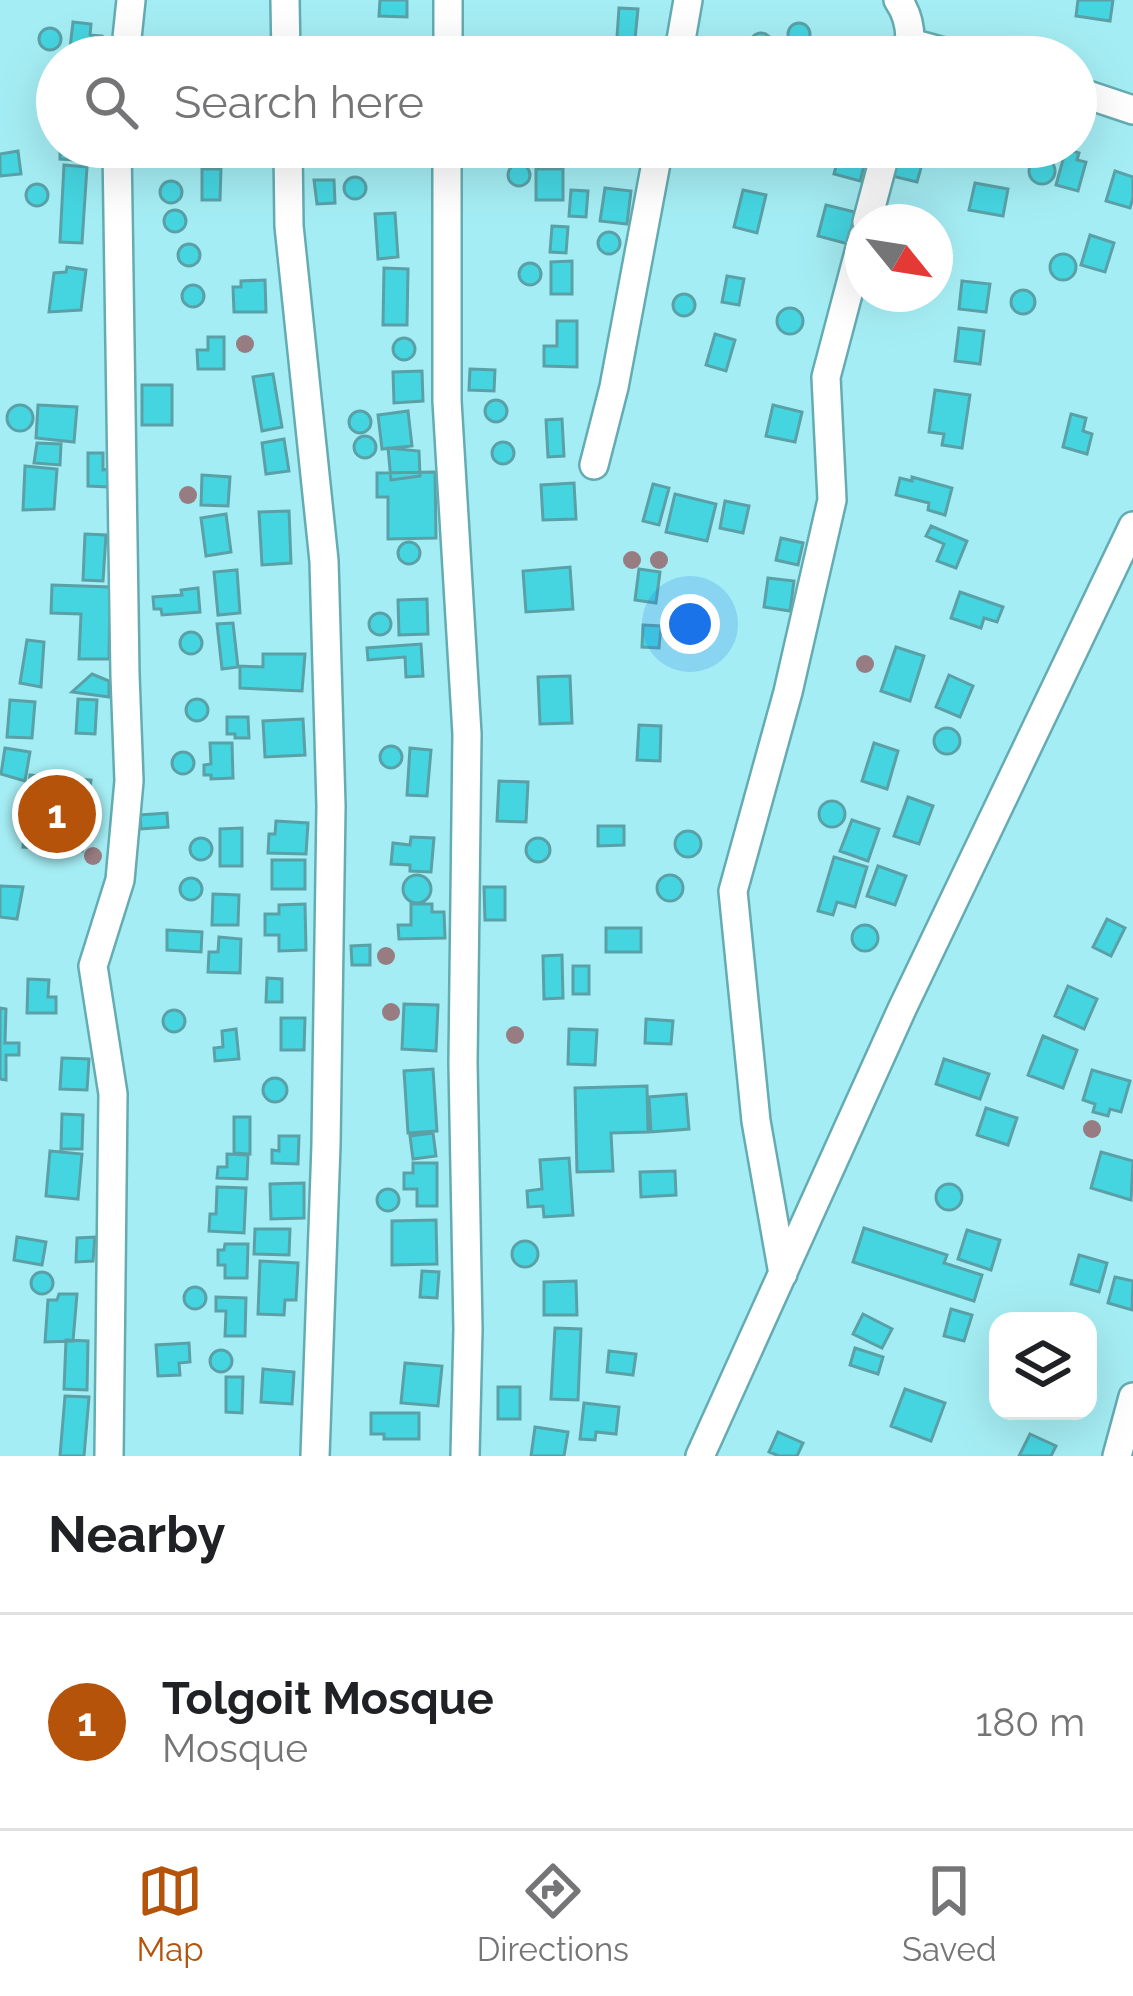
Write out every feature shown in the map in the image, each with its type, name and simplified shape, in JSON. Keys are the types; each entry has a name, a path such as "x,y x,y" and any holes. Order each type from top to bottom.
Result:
{"street":[{"path":"127,36 131,0"},
{"path":"285,0 286,36"},
{"path":"448,0 448,36"},
{"path":"682,36 688,0"},
{"path":"898,0 907,12 908,36"},
{"path":"1097,98 1133,110"},
{"path":"109,1456 113,1094 93,966 119,880 129,781 117,168"},
{"path":"288,168 289,226 324,561 331,806 315,1456"},
{"path":"448,168 447,401 467,734 465,1456"},
{"path":"594,465 614,387 655,168"},
{"path":"872,204 881,168"},
{"path":"783,1274 756,1121 733,891 788,692 832,500 826,377 845,305"},
{"path":"700,1456 902,1009 1133,526"},
{"path":"1117,1456 1133,1397"}],"building":[{"path":"380,0 407,0 407,17 379,16"},
{"path":"1078,0 1113,0 1110,21 1076,16"},
{"path":"619,8 638,9 635,36 617,36"},
{"path":"73,22 91,24 90,35 102,36 71,36"},
{"path":"791,26 807,26 809,36 789,36"},
{"path":"50,28 60,36 40,36"},
{"path":"18,151 21,174 0,176 0,154"},
{"path":"64,168 87,168 82,243 60,242"},
{"path":"511,168 527,168 527,183 511,183"},
{"path":"836,168 864,168 860,181 834,174"},
{"path":"894,168 921,168 917,182 892,176"},
{"path":"1030,168 1054,168 1047,183 1037,183 1030,176"},
{"path":"1061,168 1084,168 1078,191 1056,185"},
{"path":"202,169 221,169 220,200 202,200"},
{"path":"536,169 563,169 563,200 536,200"},
{"path":"1115,171 1133,177 1130,208 1106,201"},
{"path":"355,177 366,188 355,199 344,188"},
{"path":"314,180 334,180 335,203 317,204"},
{"path":"171,181 182,192 171,203 160,192"},
{"path":"975,183 1008,189 1003,216 969,210"},
{"path":"37,184 48,195 37,206 26,195"},
{"path":"605,188 631,191 627,224 600,221"},
{"path":"571,190 588,191 586,217 569,216"},
{"path":"743,190 766,195 757,233 734,227"},
{"path":"826,205 845,210 845,243 818,236"},
{"path":"175,210 186,221 175,232 164,221"},
{"path":"395,213 398,257 378,259 375,214"},
{"path":"552,226 568,227 566,253 550,252"},
{"path":"609,232 620,243 609,254 598,243"},
{"path":"1090,235 1114,243 1105,272 1081,265"},
{"path":"189,244 200,255 189,266 178,255"},
{"path":"1063,254 1076,267 1063,280 1050,267"},
{"path":"572,261 572,294 551,294 551,262"},
{"path":"530,263 541,274 530,285 519,274"},
{"path":"67,267 86,270 81,310 49,312 54,273 66,272"},
{"path":"384,268 408,269 407,325 383,325"},
{"path":"727,276 744,279 739,305 722,302"},
{"path":"265,280 266,312 234,312 233,287 241,287 241,281"},
{"path":"962,281 990,284 986,312 959,309"},
{"path":"193,285 204,296 193,307 182,296"},
{"path":"1023,290 1032,293 1032,311 1023,314 1014,311 1011,302 1014,293"},
{"path":"684,294 695,305 684,316 673,305"},
{"path":"790,308 803,321 790,334 777,321"},
{"path":"557,321 577,321 577,367 544,366 544,346 557,346"},
{"path":"959,328 984,331 980,364 955,361"},
{"path":"715,334 735,340 726,371 706,365"},
{"path":"208,337 224,337 224,369 198,369 197,350 208,350"},
{"path":"404,338 415,349 404,360 393,349"},
{"path":"470,369 495,370 494,391 469,390"},
{"path":"422,371 423,401 394,403 393,372"},
{"path":"273,374 282,427 262,431 253,377"},
{"path":"142,385 172,385 172,425 142,425"},
{"path":"935,390 970,395 962,448 942,445 944,434 929,432"},
{"path":"496,400 507,411 496,422 485,411"},
{"path":"20,405 33,418 20,431 7,418"},
{"path":"38,405 77,407 74,442 36,438"},
{"path":"773,405 802,412 795,442 766,436"},
{"path":"360,411 371,422 360,433 349,422"},
{"path":"408,411 412,446 382,449 378,415"},
{"path":"1071,414 1086,418 1083,431 1092,434 1087,454 1063,447"},
{"path":"562,419 564,456 548,457 546,420"},
{"path":"365,436 376,447 365,458 354,447"},
{"path":"284,439 289,471 266,474 262,443"},
{"path":"503,442 514,453 503,464 492,453"},
{"path":"37,443 61,444 60,465 34,463"},
{"path":"388,448 419,451 420,476 391,480"},
{"path":"88,453 103,453 103,470 109,469 108,487 88,486"},
{"path":"25,466 57,469 54,509 23,510"},
{"path":"435,472 436,538 388,539 388,497 377,497 377,473"},
{"path":"202,475 230,477 228,506 201,505"},
{"path":"912,477 952,488 945,515 928,510 929,503 896,495 900,478 912,481"},
{"path":"574,483 576,519 543,520 541,485"},
{"path":"653,484 669,488 659,525 643,521"},
{"path":"675,494 716,504 707,541 666,532"},
{"path":"725,501 749,506 743,533 720,528"},
{"path":"289,511 291,563 262,565 259,512"},
{"path":"226,514 231,552 206,556 201,518"},
{"path":"931,526 967,541 956,568 937,561 944,544 926,536"},
{"path":"85,534 106,535 103,581 83,580"},
{"path":"781,538 803,543 798,565 776,560"},
{"path":"409,542 420,553 409,564 398,553"},
{"path":"570,567 573,609 526,612 523,571"},
{"path":"639,569 660,572 656,603 635,600"},
{"path":"237,570 240,613 218,615 214,572"},
{"path":"768,578 794,581 790,611 764,607"},
{"path":"52,585 110,587 109,659 79,659 81,614 51,613"},
{"path":"198,588 200,612 162,615 161,609 154,609 153,597 182,595 181,590"},
{"path":"960,592 1003,607 997,622 984,618 981,628 951,618"},
{"path":"427,599 428,634 399,635 398,600"},
{"path":"380,613 391,624 380,635 369,624"},
{"path":"233,623 238,667 222,669 217,624"},
{"path":"643,625 661,626 659,648 642,647"},
{"path":"191,632 202,643 191,654 180,643"},
{"path":"27,640 44,642 41,687 20,683"},
{"path":"421,644 423,676 406,677 405,657 368,660 367,648"},
{"path":"896,647 924,656 910,701 881,691"},
{"path":"263,654 305,654 302,691 240,688 240,666 263,667"},
{"path":"92,674 109,681 109,697 72,692"},
{"path":"949,675 973,686 960,717 936,707"},
{"path":"570,676 572,723 540,724 538,677"},
{"path":"78,699 97,700 95,734 76,733"},
{"path":"197,699 208,710 197,721 186,710"},
{"path":"10,700 35,702 32,738 7,737"},
{"path":"227,717 248,717 249,738 227,734"},
{"path":"303,719 305,755 265,757 263,721"},
{"path":"639,725 661,726 660,761 637,760"},
{"path":"947,728 960,741 947,754 934,741"},
{"path":"210,743 232,743 233,778 204,775 204,765 211,764"},
{"path":"874,743 898,751 887,789 862,781"},
{"path":"391,746 402,757 391,768 380,757"},
{"path":"5,748 30,752 25,781 1,774"},
{"path":"410,748 431,750 427,796 407,795"},
{"path":"183,752 194,763 183,774 172,763"},
{"path":"30,775 91,780 82,851 23,847"},
{"path":"499,781 528,782 526,822 497,821"},
{"path":"908,797 933,806 919,844 894,836"},
{"path":"832,801 845,814 832,827 819,814"},
{"path":"167,813 168,827 141,829 140,815"},
{"path":"852,820 879,829 868,861 840,851"},
{"path":"276,821 308,823 306,854 268,853 269,834 275,834"},
{"path":"598,826 624,826 624,845 598,846"},
{"path":"242,828 242,866 220,866 220,829"},
{"path":"688,831 701,844 688,857 675,844"},
{"path":"411,837 434,838 431,872 391,864 393,843 410,845"},
{"path":"201,838 212,849 201,860 190,849"},
{"path":"538,838 550,850 538,862 526,850"},
{"path":"834,857 867,867 855,907 837,902 833,915 818,911"},
{"path":"272,860 305,860 305,889 272,889"},
{"path":"878,866 906,876 895,905 867,896"},
{"path":"417,875 427,879 431,889 427,899 417,903 407,899 403,889 407,879"},
{"path":"670,875 683,888 670,901 657,888"},
{"path":"191,878 202,889 191,900 180,889"},
{"path":"0,886 23,887 17,919 0,917"},
{"path":"484,887 505,887 505,920 485,920"},
{"path":"213,894 239,895 238,925 212,925"},
{"path":"305,904 306,950 279,951 279,935 265,935 265,914 279,914 279,905"},
{"path":"411,904 432,904 432,912 444,912 445,938 399,939 398,925 411,925"},
{"path":"1107,919 1125,928 1111,956 1093,947"},
{"path":"865,925 878,938 865,951 852,938"},
{"path":"606,928 641,928 641,952 606,952"},
{"path":"167,930 202,932 201,952 167,950"},
{"path":"219,937 241,939 240,973 208,972 209,952 218,952"},
{"path":"370,945 370,965 352,965 351,946"},
{"path":"562,955 563,998 544,999 543,956"},
{"path":"573,966 589,966 589,994 573,994"},
{"path":"267,978 282,979 282,1002 266,1002"},
{"path":"28,979 49,980 48,997 56,997 56,1013 27,1013"},
{"path":"1068,986 1097,999 1084,1029 1055,1016"},
{"path":"404,1004 438,1005 436,1051 402,1049"},
{"path":"0,1008 6,1009 5,1043 19,1043 19,1055 6,1055 6,1080 0,1079"},
{"path":"174,1010 185,1021 174,1032 163,1021"},
{"path":"281,1018 305,1018 304,1050 281,1050"},
{"path":"646,1019 673,1021 671,1044 645,1043"},
{"path":"236,1029 239,1059 215,1061 214,1048 223,1047 222,1031"},
{"path":"569,1029 597,1030 595,1065 568,1064"},
{"path":"1043,1036 1077,1050 1063,1088 1028,1075"},
{"path":"62,1058 89,1059 87,1090 60,1089"},
{"path":"944,1059 989,1074 980,1099 936,1084"},
{"path":"433,1069 437,1131 408,1133 404,1071"},
{"path":"1092,1070 1130,1081 1121,1112 1110,1109 1108,1116 1093,1112 1095,1104 1083,1100"},
{"path":"275,1078 284,1081 284,1099 275,1102 266,1099 263,1090 266,1081"},
{"path":"647,1086 648,1132 611,1133 613,1171 577,1172 575,1088"},
{"path":"686,1094 689,1129 651,1132 649,1097"},
{"path":"986,1108 1017,1118 1008,1145 977,1135"},
{"path":"62,1114 83,1115 82,1149 61,1149"},
{"path":"234,1117 250,1117 250,1154 234,1153"},
{"path":"433,1133 436,1156 413,1159 410,1136"},
{"path":"279,1136 299,1136 298,1164 272,1163 272,1150 279,1151"},
{"path":"50,1151 82,1154 78,1199 46,1196"},
{"path":"1101,1152 1133,1161 1131,1200 1091,1188"},
{"path":"227,1154 248,1155 247,1179 217,1178 218,1167 227,1167"},
{"path":"569,1158 573,1215 544,1217 543,1206 528,1207 527,1191 542,1189 540,1160"},
{"path":"413,1163 437,1163 437,1206 417,1206 417,1189 404,1189 404,1173 413,1173"},
{"path":"675,1171 676,1195 641,1197 640,1172"},
{"path":"304,1183 304,1218 271,1219 270,1184"},
{"path":"949,1184 962,1197 949,1210 936,1197"},
{"path":"217,1187 246,1188 244,1233 209,1231 210,1214 216,1214"},
{"path":"388,1189 399,1200 388,1211 377,1200"},
{"path":"436,1220 437,1264 392,1265 392,1221"},
{"path":"864,1228 947,1255 944,1263 982,1275 974,1301 853,1262"},
{"path":"255,1229 290,1229 289,1255 254,1254"},
{"path":"967,1230 1000,1240 991,1270 958,1259"},
{"path":"17,1237 46,1242 42,1265 14,1260"},
{"path":"95,1237 93,1261 76,1262 77,1238"},
{"path":"525,1241 538,1254 525,1267 512,1254"},
{"path":"225,1244 248,1244 247,1278 225,1278 225,1265 218,1265 218,1250 224,1250"},
{"path":"1079,1255 1107,1263 1099,1292 1071,1284"},
{"path":"260,1261 298,1263 296,1300 285,1300 284,1315 258,1314"},
{"path":"422,1271 439,1272 437,1298 420,1297"},
{"path":"42,1272 53,1283 42,1294 31,1283"},
{"path":"1115,1277 1133,1281 1132,1310 1108,1303"},
{"path":"576,1281 577,1315 544,1315 544,1282"},
{"path":"195,1287 206,1298 195,1309 184,1298"},
{"path":"59,1294 77,1294 73,1341 45,1342 48,1300 57,1300"},
{"path":"216,1297 246,1298 245,1336 225,1336 226,1311 216,1311"},
{"path":"951,1309 972,1315 964,1341 944,1336"},
{"path":"863,1314 892,1329 882,1348 853,1334"},
{"path":"555,1328 581,1329 578,1400 551,1399"},
{"path":"66,1340 88,1341 87,1390 64,1389"},
{"path":"189,1343 190,1362 179,1363 180,1375 158,1376 156,1345"},
{"path":"855,1348 883,1357 878,1374 850,1365"},
{"path":"221,1350 232,1361 221,1372 210,1361"},
{"path":"609,1351 636,1354 633,1375 607,1372"},
{"path":"405,1363 442,1366 438,1406 401,1403"},
{"path":"263,1369 294,1372 292,1404 261,1402"},
{"path":"226,1377 243,1377 242,1413 226,1412"},
{"path":"498,1387 520,1387 520,1419 498,1419"},
{"path":"905,1389 945,1403 931,1441 891,1426"},
{"path":"65,1396 89,1397 84,1456 60,1456"},
{"path":"584,1403 619,1407 616,1434 596,1432 595,1440 580,1439"},
{"path":"371,1413 419,1413 419,1439 384,1439 384,1434 371,1434"},
{"path":"535,1427 568,1432 564,1456 531,1456"},
{"path":"778,1432 803,1443 797,1456 769,1452"},
{"path":"1030,1434 1056,1446 1051,1456 1019,1456"}],"place":[{"name":"Tolgoit Mosque","path":"57,814"}]}
